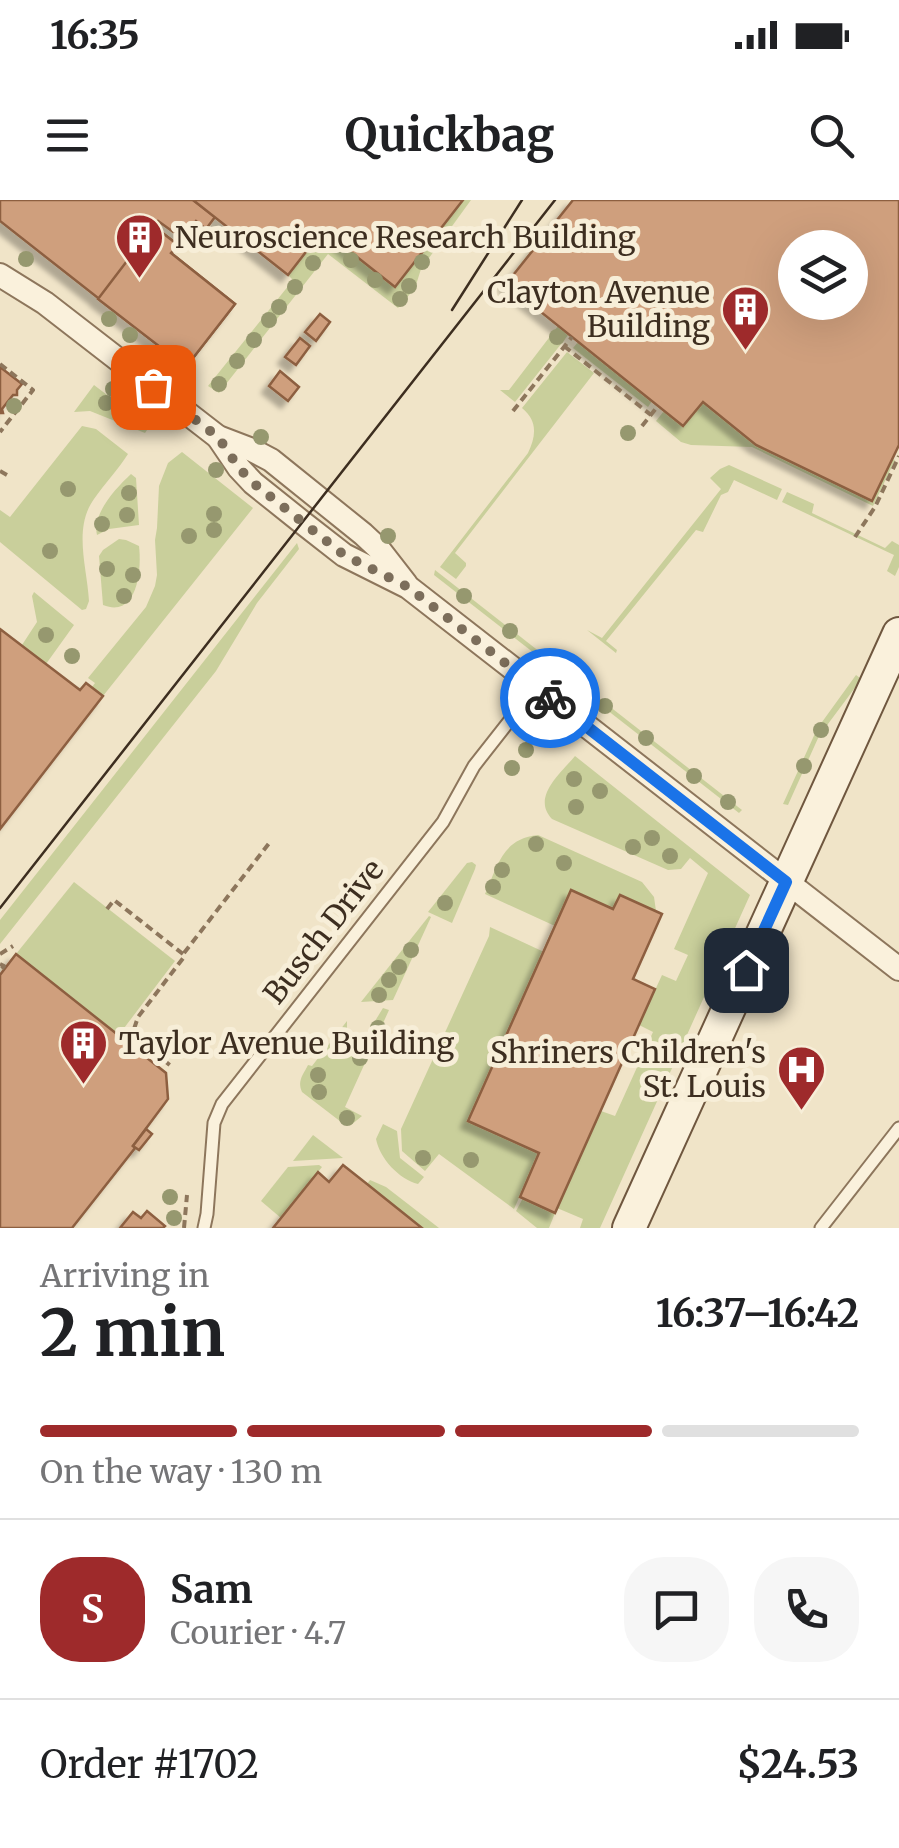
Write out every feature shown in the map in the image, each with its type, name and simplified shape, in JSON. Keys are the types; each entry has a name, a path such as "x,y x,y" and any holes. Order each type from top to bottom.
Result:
{"street":[{"path":"0,275 45,303 218,437 271,460 363,534 408,587 899,969"},
{"path":"628,1228 899,634"}],"lane":[{"name":"Busch Drive","path":"204,1228 214,1123 222,1104 443,822 474,766 536,687"},
{"path":"822,1228 899,1128"}],"path":[{"path":"513,411 572,337"},
{"path":"564,346 651,414"},
{"path":"0,364 33,390 0,432"},
{"path":"642,426 658,406"},
{"path":"856,538 899,456"},
{"path":"0,471 7,476"},
{"path":"140,1041 123,1038 270,842"},
{"path":"107,909 114,900 183,954"},
{"path":"0,954 13,946"},
{"path":"0,964 4,966 0,972"},
{"path":"134,1024 140,1041 171,1066"},
{"path":"184,1228 187,1195"}],"green space":[{"path":"471,200 398,308 328,254 219,393 208,386 293,280 288,275 323,230"},
{"path":"558,326 569,334 515,402 500,390 509,390"},
{"path":"578,342 652,401 648,407 573,348"},
{"path":"567,352 594,373 455,553 466,563 456,579 440,567 528,453 534,429 522,408"},
{"path":"94,385 149,427 145,433 90,411 74,412"},
{"path":"703,402 756,445 871,500 892,459 895,460 873,506 752,447 691,445 681,442 656,421 664,411 683,426"},
{"path":"82,426 96,429 128,454 94,499 84,522 89,601 82,610 0,542 0,510 10,517"},
{"path":"182,452 253,508 103,696 88,678 146,607 155,586 159,486 168,463"},
{"path":"729,465 782,489 777,500 734,480 728,492 721,495 703,532 696,530 606,641 616,653 587,630 602,638 721,489 710,478"},
{"path":"131,474 136,478 139,525 109,529 97,535 101,510"},
{"path":"787,492 814,504 812,513 885,548 892,541 899,545 895,576 887,571 894,555 782,502"},
{"path":"119,539 139,546 139,567 130,599 114,607 103,605 99,556"},
{"path":"297,543 299,549 257,603 216,671 0,944 0,920"},
{"path":"435,570 742,810 739,813 434,575"},
{"path":"34,592 74,625 46,664 22,645 37,622"},
{"path":"856,675 860,681 819,736 788,805 783,804 817,729"},
{"path":"575,756 750,895 600,1228 580,1228 583,1219 557,1208 601,1111 615,1116 653,1032 639,1025 662,975 676,981 688,955 674,949 708,873 690,858 681,869 668,870 552,819 546,811 546,794"},
{"path":"538,835 642,882 654,897 656,911 620,895 613,909 555,926 485,894 509,848 526,837"},
{"path":"472,862 475,869 452,923 428,912 467,863"},
{"path":"74,882 175,961 118,1036 16,954"},
{"path":"429,916 393,1000 361,1002"},
{"path":"490,927 544,952 468,1121 539,1153 514,1209 439,1154 425,1171 402,1151 401,1129"},
{"path":"383,1008 389,1010 345,1107 362,1116 345,1125 302,1092 301,1078 347,1021 347,1032 361,1044"},
{"path":"383,1124 397,1131 400,1158 424,1177 418,1184 397,1173 386,1161 376,1139"},
{"path":"313,1135 343,1158 293,1161"},
{"path":"288,1167 322,1167 281,1218 261,1201"},
{"path":"370,1180 386,1187 439,1228 422,1228 367,1184"},
{"path":"523,1198 555,1213 549,1228 537,1228 516,1211"}],"building":[{"name":"Neuroscience Research Building","path":"0,200 193,200 215,217 206,229 196,221 183,239 158,221 146,236 153,241 160,231 178,245 171,253 235,304 186,367 0,221"},
{"path":"193,200 463,200 395,287 323,230 288,275"},
{"name":"Clayton Avenue Building","path":"573,200 899,200 899,445 872,501 756,445 703,402 683,426 506,284"},
{"path":"160,231 178,245 171,253 235,304 186,367 98,299 146,236 153,241"},
{"path":"320,314 330,322 316,341 305,332"},
{"path":"300,338 310,346 296,365 285,357"},
{"path":"0,367 22,384 2,409 3,413 0,413"},
{"path":"280,371 299,387 288,401 269,386"},
{"path":"0,629 80,690 86,683 103,696 0,829"},
{"path":"571,890 613,909 620,895 662,914 633,979 655,989 555,1213 520,1197 539,1153 468,1121"},
{"name":"Taylor Avenue Building","path":"16,954 166,1073 168,1099 72,1228 0,1228 0,975"},
{"path":"146,1129 152,1134 139,1150 133,1146"},
{"path":"343,1165 422,1228 273,1228 318,1172 329,1182"},
{"path":"147,1211 165,1226 120,1228 133,1212 141,1218"}],"tram line":[{"path":"452,310 522,200"},
{"path":"0,908 555,200"}],"way so far":[{"path":"153,387 218,437 252,482 344,555 408,587 550,698"}],"place":[{"name":"Neuroscience Research Building","path":"140,280"},
{"name":"Clayton Avenue Building","path":"745,352"},
{"name":"Taylor Avenue Building","path":"84,1086"},
{"name":"Shriners Children's St. Louis","path":"801,1112"}],"route":[{"path":"550,698 786,882 746,970"}]}
